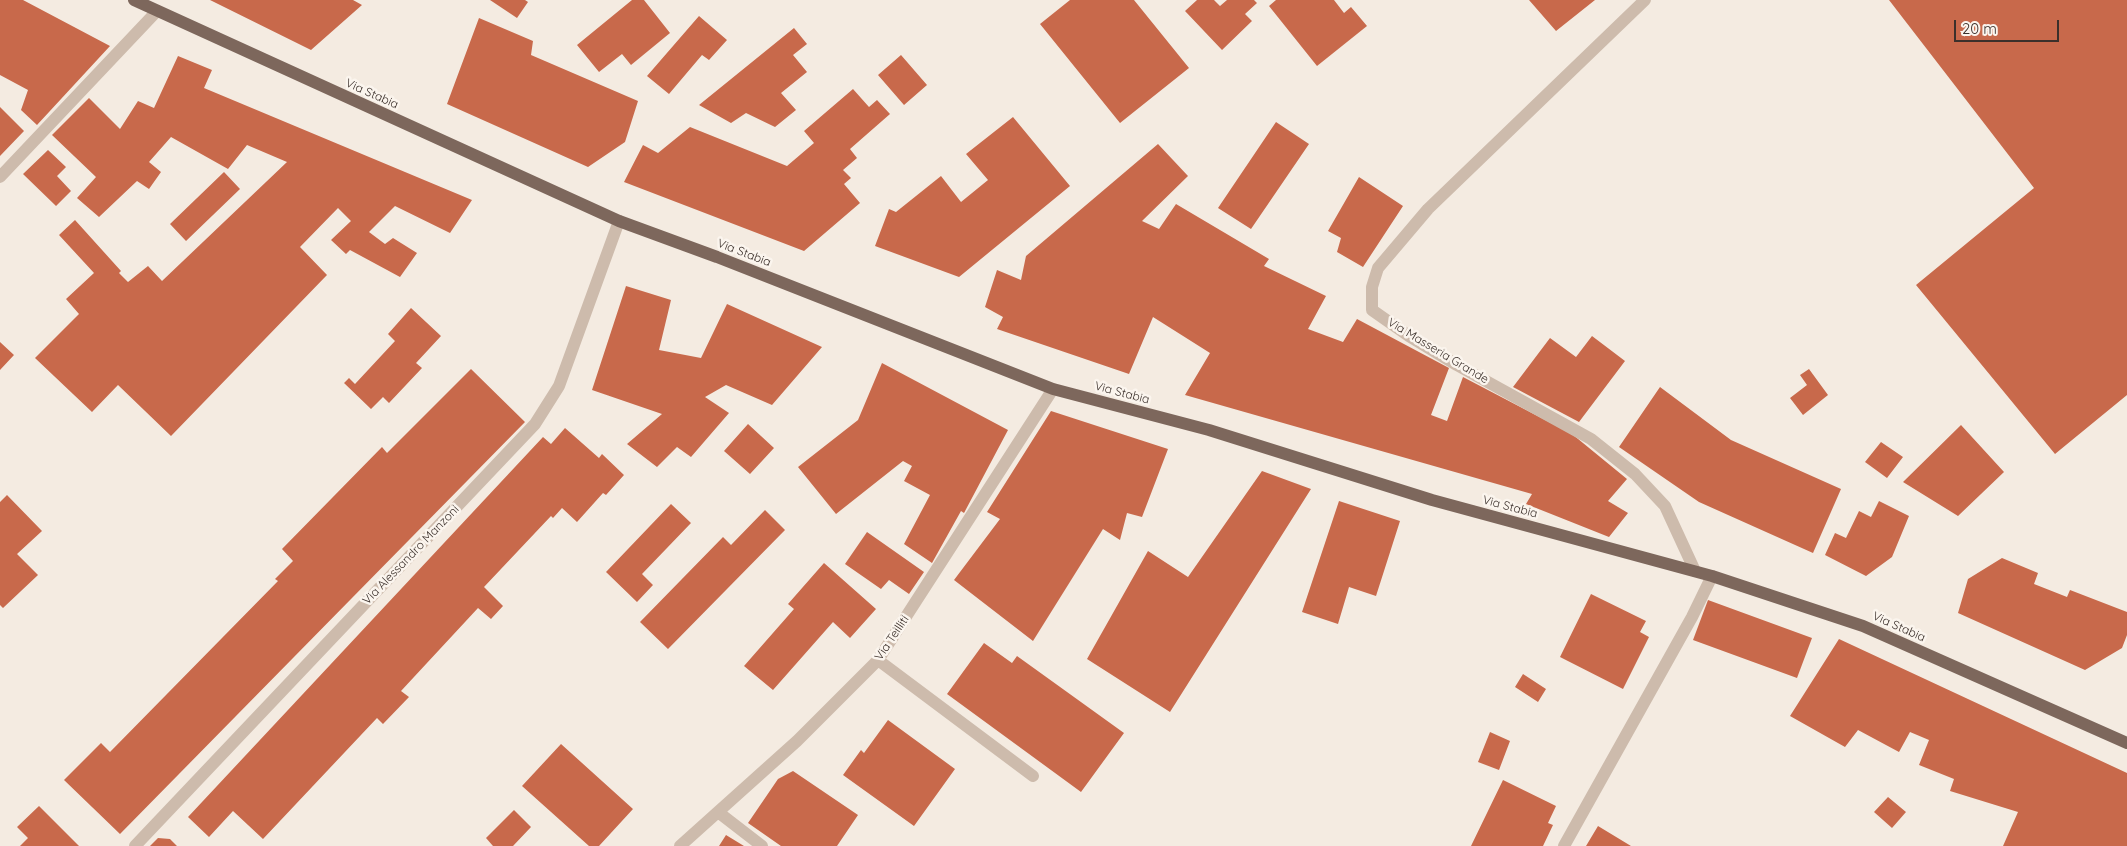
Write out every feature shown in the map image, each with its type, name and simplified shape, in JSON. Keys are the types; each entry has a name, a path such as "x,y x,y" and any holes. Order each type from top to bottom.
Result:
{"main road":[{"name":"Via Stabia","path":"134,0 619,221 717,257 1053,389 1209,430 1432,500 1712,576 1863,626 2127,743"}],"street":[{"name":"Via Masseria Grande","path":"1645,0 1428,209 1378,268 1372,287 1372,310 1408,336 1457,365 1591,439 1635,474 1665,506 1695,571"},
{"path":"0,177 157,11"},
{"name":"Via Alessandro Manzoni","path":"135,846 536,424 559,386 619,221"},
{"name":"Via Teilliti","path":"680,846 797,741 878,660 1053,389"},
{"path":"1564,846 1692,618 1712,576"},
{"path":"878,660 1032,776"},
{"path":"718,812 762,846"}],"building":[{"path":"0,0 23,0 110,46 37,125 21,110 28,90 0,75"},
{"path":"210,0 353,0 362,5 311,50"},
{"path":"490,0 525,0 528,2 517,18"},
{"path":"632,0 644,0 670,33 631,65 622,54 599,72 577,45"},
{"path":"1070,0 1134,0 1189,68 1120,123 1040,24"},
{"path":"1197,0 1214,0 1220,6 1227,0 1254,0 1257,3 1245,14 1252,21 1222,50 1185,11"},
{"path":"1276,0 1334,0 1344,13 1351,7 1367,26 1317,66 1269,6"},
{"path":"1529,0 1595,0 1556,31"},
{"path":"1889,0 2127,0 2127,395 2055,454 1916,285 2034,188"},
{"path":"699,16 727,40 709,60 702,55 669,94 647,76"},
{"path":"479,18 533,41 531,55 638,101 625,142 588,167 447,104"},
{"path":"794,28 807,44 793,55 807,72 781,93 796,110 775,127 746,113 731,123 699,105"},
{"path":"901,55 927,85 904,105 878,75"},
{"path":"178,56 212,70 204,88 472,200 450,233 395,206 369,232 385,244 393,238 417,253 400,277 350,250 346,254 331,240 351,221 338,208 300,247 327,275 171,436 118,385 92,412 35,358 79,314 66,299 94,273 59,235 75,220 121,271 119,273 128,282 148,266 162,281 287,162 247,145 228,169 171,137 149,162 161,172 149,189 137,181 99,217 77,198 96,177 52,135 89,98 120,129 138,101 154,108"},
{"path":"853,89 869,107 877,100 890,114 850,149 857,158 843,170 851,178 844,184 860,203 804,251 624,182 643,145 658,153 690,127 787,166 814,143 804,131"},
{"path":"0,107 24,131 0,156"},
{"path":"1013,117 1070,186 959,277 875,246 889,209 896,212 941,176 961,202 988,180 966,154"},
{"path":"1276,122 1309,144 1251,229 1218,208"},
{"path":"1158,144 1188,176 1142,221 1159,229 1176,204 1269,259 1264,266 1326,296 1308,329 1343,342 1357,319 1449,368 1431,415 1447,421 1463,377 1572,434 1627,479 1608,501 1628,513 1609,537 1526,504 1532,494 1185,395 1210,353 1153,317 1129,374 997,329 1003,317 985,307 997,270 1021,280 1026,256"},
{"path":"48,150 66,167 57,176 71,191 56,206 23,174"},
{"path":"224,172 240,189 186,241 170,224"},
{"path":"1359,177 1403,206 1363,267 1337,252 1341,238 1328,231"},
{"path":"626,286 671,300 659,350 701,358 727,304 822,347 772,405 726,385 705,397 729,413 691,457 677,447 657,467 627,444 662,414 592,390"},
{"path":"411,308 441,336 416,363 422,368 389,403 383,397 371,409 344,383 349,378 355,384 395,341 388,334"},
{"path":"1592,336 1625,361 1579,422 1513,387 1550,338 1576,357"},
{"path":"0,342 14,355 0,370"},
{"path":"882,363 1008,430 964,513 961,511 932,563 904,544 930,495 904,481 912,466 903,461 836,514 798,467 858,420"},
{"path":"471,369 525,422 120,834 64,780 101,743 110,752 278,581 275,579 293,561 282,549 382,447 387,453"},
{"path":"1809,369 1828,395 1803,415 1790,398 1807,385 1800,375"},
{"path":"1660,387 1731,440 1841,489 1813,553 1699,502 1619,447"},
{"path":"1051,411 1168,449 1142,517 1127,513 1120,540 1103,529 1033,641 954,580 1000,519 987,512"},
{"path":"748,424 774,448 750,474 724,451"},
{"path":"1961,425 2004,472 1958,516 1903,482"},
{"path":"565,428 599,458 602,454 624,475 606,495 603,493 577,522 562,508 553,518 551,516 484,587 503,606 491,619 478,608 401,691 409,697 383,724 377,718 263,839 233,811 209,837 188,817 543,437 551,444"},
{"path":"1881,442 1903,457 1887,478 1865,462"},
{"path":"1262,471 1311,489 1170,712 1087,659 1148,551 1188,577"},
{"path":"7,495 42,531 17,554 38,575 3,608 0,605 0,502"},
{"path":"1339,501 1400,521 1376,596 1349,587 1338,624 1302,612"},
{"path":"1879,501 1909,516 1892,557 1866,576 1825,555 1835,533 1846,538 1859,511 1871,517"},
{"path":"671,504 691,523 642,574 653,585 637,602 606,572"},
{"path":"765,510 785,530 668,649 640,622 723,537 731,545"},
{"path":"867,532 924,572 909,594 889,580 881,589 845,564"},
{"path":"2002,558 2038,573 2034,584 2067,597 2070,590 2127,612 2127,635 2122,648 2085,670 1958,613 1968,579"},
{"path":"824,563 876,609 850,638 833,622 773,690 744,666 794,609 788,604"},
{"path":"1591,594 1646,621 1640,632 1649,637 1623,689 1560,657"},
{"path":"1708,600 1812,638 1797,678 1693,640"},
{"path":"1839,639 2127,773 2127,846 2003,846 2018,812 1950,791 1954,779 1919,765 1929,740 1910,732 1899,752 1858,730 1845,747 1790,716"},
{"path":"984,643 1012,663 1017,656 1124,733 1081,792 947,694"},
{"path":"1523,674 1546,689 1538,702 1515,687"},
{"path":"888,720 955,769 914,826 843,775 861,750 864,753"},
{"path":"1490,732 1510,741 1499,770 1478,762"},
{"path":"561,744 633,809 599,846 589,846 522,786"},
{"path":"793,771 858,815 837,846 781,846 748,823 778,779"},
{"path":"1503,780 1556,806 1548,823 1553,825 1543,846 1471,846"},
{"path":"1888,797 1906,812 1892,828 1874,812"},
{"path":"39,806 79,846 20,846 28,838 17,827"},
{"path":"514,810 531,827 513,846 493,846 486,838"},
{"path":"1598,826 1631,846 1586,846"},
{"path":"726,835 744,846 719,846"},
{"path":"158,838 170,839 177,846 150,846"}]}
